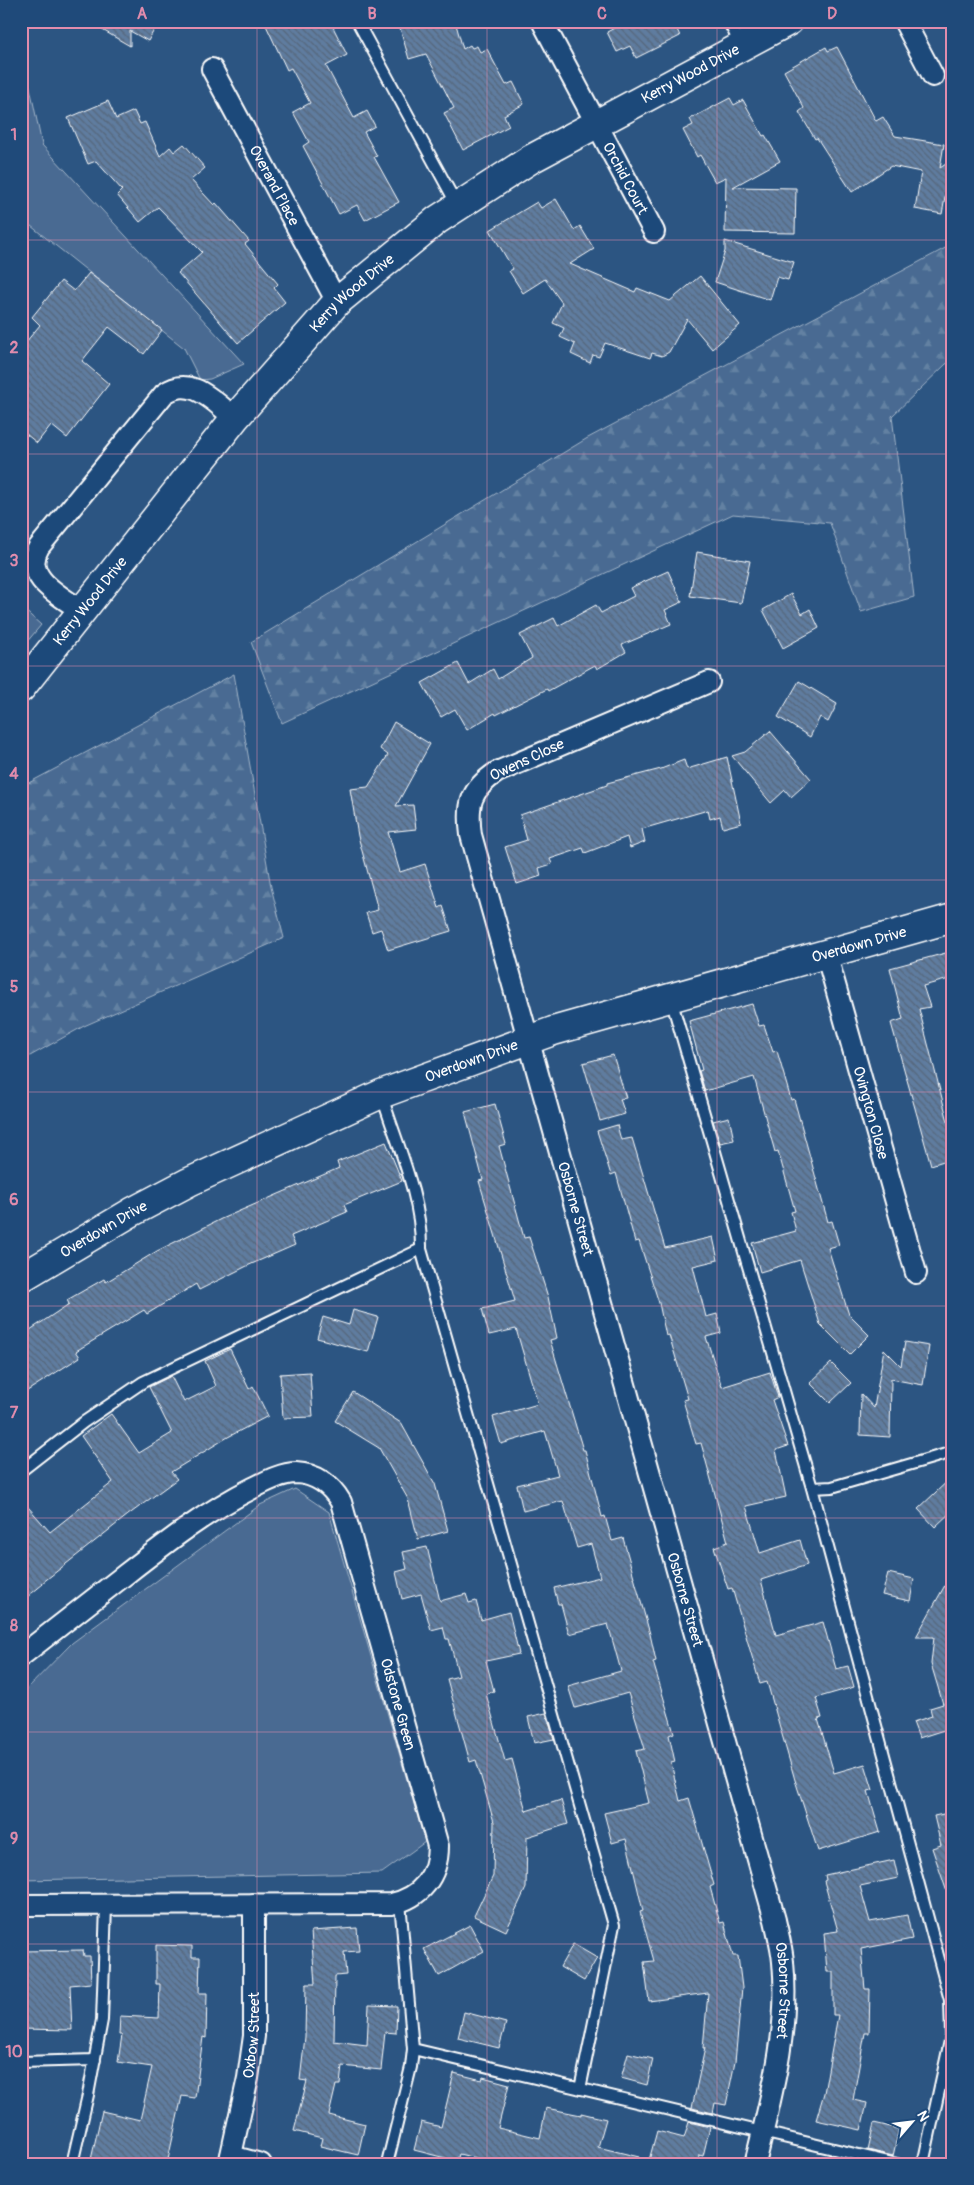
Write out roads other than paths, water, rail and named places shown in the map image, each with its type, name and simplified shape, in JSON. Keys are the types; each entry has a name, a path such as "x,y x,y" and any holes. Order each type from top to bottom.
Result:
{"street":[{"name":"Orchid Court","path":"542,21 654,232"},
{"name":"Kerry Wood Drive","path":"21,688 235,418 337,302 457,206 531,159 789,21"},
{"path":"904,21 934,76"},
{"name":"Overand Place","path":"212,68 337,302"},
{"path":"82,611 38,578 33,562 39,547 170,389 192,387 235,418"},
{"name":"Owens Close","path":"529,1039 471,835 469,812 476,790 484,780 497,772 708,682"},
{"name":"Overdown Drive","path":"21,1278 189,1182 381,1094 529,1039 953,918"},
{"name":"Ovington Close","path":"826,953 916,1273"},
{"name":"Osborne Street","path":"529,1039 775,1920 783,1961 784,2030 774,2084 755,2164"},
{"name":"Odstone Green","path":"21,1656 169,1540 240,1494 266,1482 294,1473 315,1477 325,1482 334,1490 342,1502 438,1846 438,1860 426,1884 417,1893 400,1902"},
{"path":"21,1905 106,1906 400,1902"},
{"name":"Oxbow Street","path":"230,2160 248,2078 254,2036 254,1904"},
{"path":"230,2160 261,2164"}],"lane":[{"path":"357,21 457,206"},
{"path":"728,21 742,46"},
{"path":"671,998 812,1488 950,2000 951,2036 923,2164"},
{"path":"381,1094 414,1201 421,1230 421,1250 614,1925 580,2089"},
{"path":"21,1471 84,1422 143,1382 421,1250"},
{"path":"812,1488 832,1487 953,1452"},
{"path":"387,2164 411,2066 413,2049 400,1902"},
{"path":"72,2164 102,2020 106,1906"},
{"path":"413,2049 897,2164"},
{"path":"21,2062 95,2060"}]}
